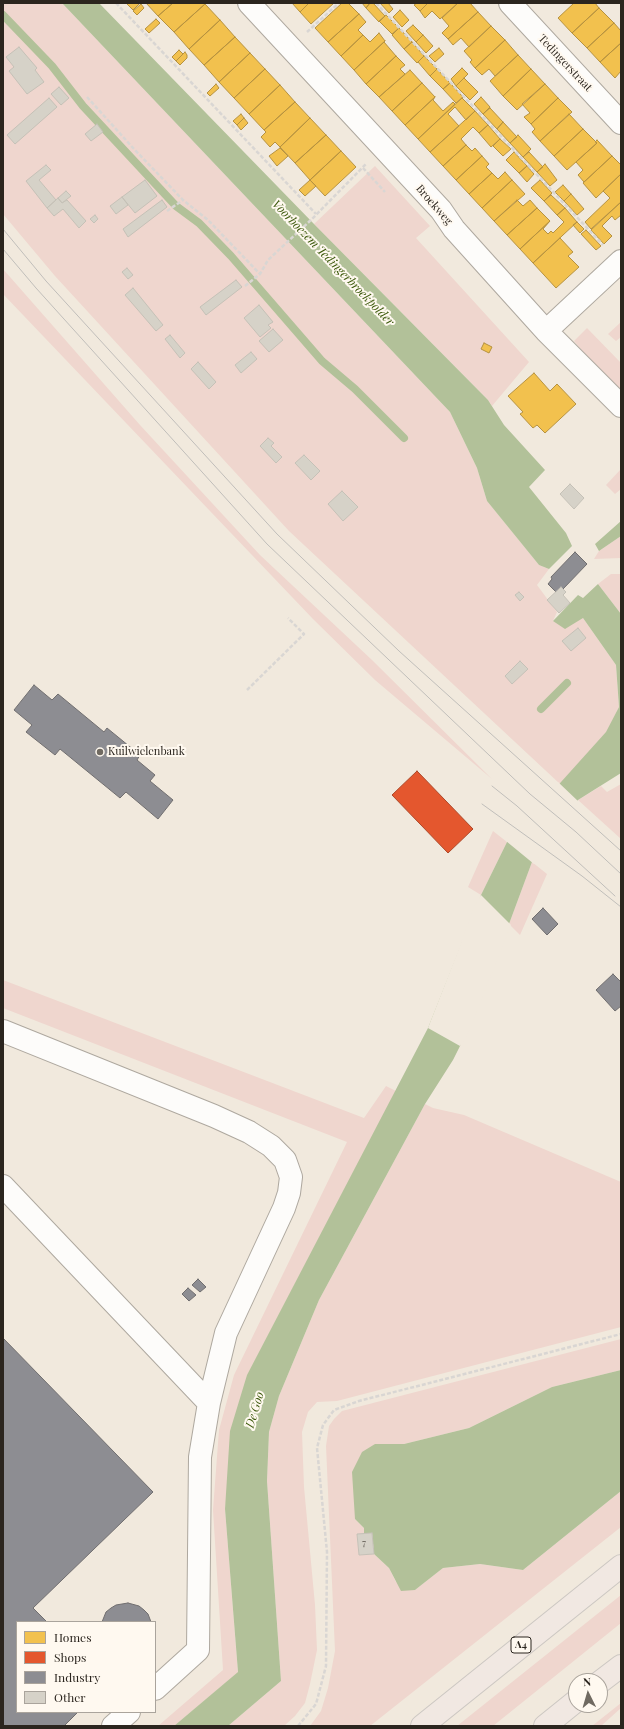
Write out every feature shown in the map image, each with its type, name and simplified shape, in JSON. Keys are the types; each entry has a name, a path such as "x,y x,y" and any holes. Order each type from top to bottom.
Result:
{"highway":[{"name":"A4","path":"422,1726 621,1566"},
{"path":"608,1676 621,1666"},
{"path":"545,1726 568,1708"}],"street":[{"name":"Broekweg","path":"248,3 440,210 454,229 546,331 621,406"},
{"name":"Tedingerstraat","path":"510,3 621,123"},
{"path":"546,331 620,262"},
{"path":"3,1031 214,1116 249,1132 271,1146 285,1160 291,1177 289,1193 284,1208 226,1333 209,1403 200,1457 198,1650 156,1688"},
{"path":"3,1186 209,1403"},
{"path":"113,1726 128,1713"}],"path":[{"path":"116,3 316,214"},
{"path":"290,48 339,3"},
{"path":"376,3 620,262"},
{"path":"88,97 182,200 219,231 259,274"},
{"path":"245,286 259,274 268,260 312,219 382,149"},
{"path":"362,168 385,192"},
{"path":"168,211 182,200"},
{"path":"247,690 304,634 288,618"},
{"path":"298,1726 316,1704 326,1666 327,1552 317,1448 323,1425 334,1410 359,1401 621,1334"}],"shaded area":[{"path":"3,3 62,3 450,412 477,468 487,501 539,565 549,569 537,585 557,612 553,621 583,618 616,665 619,707 607,732 560,784 289,531 55,276 3,214"},
{"path":"375,166 430,226 416,238 529,362 492,406 488,400 314,224"},
{"path":"3,269 140,425 260,555 372,660 492,779 375,680 313,619 3,294"},
{"path":"621,322 621,337 616,341 608,334"},
{"path":"587,328 621,363 621,397 574,341"},
{"path":"621,469 621,489 615,494 606,485"},
{"path":"621,536 621,558 594,559 599,551"},
{"path":"611,574 621,574 621,614 598,584"},
{"path":"621,784 621,839 578,800 601,786 607,792"},
{"path":"493,831 507,842 481,895 468,887"},
{"path":"532,862 547,874 520,935 509,924"},
{"path":"3,980 364,1118 386,1086 396,1091 247,1376 225,1509 238,1673 174,1726 158,1726 223,1670 213,1510 219,1430 234,1375 347,1142 3,1008"},
{"path":"425,1104 433,1108 464,1115 621,1182 621,1327 337,1401 317,1402 308,1412 302,1432 304,1487 315,1605 317,1650 305,1703 295,1716 284,1726 228,1726 281,1681 267,1481 269,1432 279,1396 319,1300"},
{"path":"621,1339 621,1370 552,1387 469,1428 404,1444 375,1444 355,1519 364,1528 364,1534 357,1535 359,1555 374,1554 389,1568 396,1582 415,1590 443,1568 480,1564 523,1570 621,1491 621,1527 370,1726 310,1726 321,1711 328,1688 335,1651 326,1446 329,1426 334,1419 342,1411"},
{"path":"621,1595 621,1623 493,1726 457,1726"},
{"path":"621,1703 621,1708 601,1726 592,1726"}],"water":[{"name":"Voorboezem Tedingerbroekpolder","path":"62,3 99,3 488,400 504,425 545,470 529,487 566,533 572,546 549,569 539,565 487,501 477,468 450,412"},
{"path":"621,521 621,536 599,551 595,544"},
{"name":"De Goo","path":"598,584 621,614 621,773 578,800 532,862 460,1046 453,1060 425,1104 319,1300 279,1396 269,1432 267,1481 281,1681 228,1726 174,1726 238,1672 225,1509 230,1431 247,1375 428,1028 481,895 507,842 606,732 619,707 616,665 583,618 565,629 553,621 578,595 583,598"},
{"path":"621,1370 621,1491 523,1570 480,1564 443,1568 415,1590 401,1591 389,1568 374,1554 372,1533 364,1534 364,1528 355,1519 352,1472 362,1452 375,1444 404,1444 469,1428 552,1387"}],"pier":[{"path":"558,782 579,802 534,864 506,841"},
{"path":"481,895 511,925 467,1036 460,1046 428,1028 474,907"}],"building: Homes":[{"path":"126,3 140,3 133,10"},
{"path":"146,3 173,3 158,16"},
{"path":"173,3 205,4 174,32 158,16"},
{"path":"292,3 309,3 300,12"},
{"path":"309,3 334,3 311,24 300,12"},
{"path":"342,3 348,3 359,14 328,42 315,28"},
{"path":"362,3 370,3 366,8"},
{"path":"370,3 373,3 385,16 379,22 366,8"},
{"path":"380,3 388,3 393,9 389,13"},
{"path":"417,3 428,3 420,11 414,5"},
{"path":"428,3 458,3 440,19 432,11 425,18 420,11"},
{"path":"458,3 470,3 478,12 448,39 442,33 449,26 442,18"},
{"path":"574,3 595,3 599,8 572,33 558,18"},
{"path":"141,4 144,8 137,15 133,11"},
{"path":"205,4 220,20 189,49 174,32"},
{"path":"599,8 614,23 587,48 572,33"},
{"path":"400,10 409,20 402,27 393,17"},
{"path":"478,12 491,26 469,47 461,38 453,45 448,39"},
{"path":"359,14 366,22 358,30 363,35 341,56 328,42"},
{"path":"386,15 399,28 392,34 379,21"},
{"path":"156,19 160,23 149,33 145,29"},
{"path":"220,20 235,37 204,65 189,49"},
{"path":"614,23 621,31 621,43 600,62 587,48"},
{"path":"413,25 423,35 416,42 406,31"},
{"path":"491,26 505,40 475,68 470,62 472,60 464,51"},
{"path":"399,28 412,42 404,49 392,35"},
{"path":"379,33 385,41 354,70 341,56 363,35 370,42"},
{"path":"423,35 433,46 426,53 416,42"},
{"path":"235,37 250,53 219,82 204,65"},
{"path":"505,40 518,55 495,76 489,69 482,75 475,68"},
{"path":"385,41 384,42 396,56 366,84 354,70"},
{"path":"412,42 424,56 417,63 404,49"},
{"path":"621,43 621,71 615,78 600,62"},
{"path":"439,48 444,54 435,62 429,56"},
{"path":"179,50 183,54 176,61 172,57"},
{"path":"185,52 187,58 180,65 176,61"},
{"path":"250,53 265,69 234,98 219,82"},
{"path":"518,55 531,69 503,96 490,81"},
{"path":"396,56 405,65 400,69 405,74 379,97 366,84"},
{"path":"424,56 437,69 430,76 418,62"},
{"path":"462,68 468,74 456,86 451,79"},
{"path":"265,69 280,85 249,114 234,98"},
{"path":"437,69 450,83 443,89 430,76"},
{"path":"531,69 545,84 517,110 503,96"},
{"path":"410,70 422,83 392,111 379,97"},
{"path":"464,78 478,92 470,100 456,86"},
{"path":"422,83 435,97 405,125 392,111"},
{"path":"450,83 463,97 456,103 443,89"},
{"path":"216,84 219,88 210,96 207,93"},
{"path":"545,84 558,98 531,124 524,117 530,113 522,104"},
{"path":"280,85 295,102 264,130 249,114"},
{"path":"435,97 433,100 443,111 453,102 455,104 418,139 405,125"},
{"path":"481,97 490,107 483,114 474,104"},
{"path":"462,98 475,111 466,120 455,107 448,114 459,126 430,152 418,139"},
{"path":"558,98 572,112 540,141 532,132 535,129 531,124"},
{"path":"295,102 310,118 280,147 275,142 270,147 261,137 266,132 264,130"},
{"path":"490,108 503,122 497,129 483,114"},
{"path":"475,111 488,125 479,133 473,127 461,139 466,145 443,166 430,152"},
{"path":"241,114 244,118 237,125 233,121"},
{"path":"569,114 583,129 554,156 540,141"},
{"path":"244,118 248,123 241,130 237,125"},
{"path":"310,118 326,135 295,163 280,147"},
{"path":"503,122 517,137 510,143 497,129"},
{"path":"488,125 500,139 491,147 479,133"},
{"path":"583,129 597,143 567,170 554,156"},
{"path":"326,135 341,151 310,180 295,163"},
{"path":"518,135 531,149 523,157 510,143"},
{"path":"500,139 511,149 503,156 493,146"},
{"path":"597,140 612,156 584,182 578,175 583,170 576,162 597,143 595,142"},
{"path":"466,145 472,151 475,148 482,156 456,180 443,166"},
{"path":"280,148 288,156 277,166 269,156"},
{"path":"341,151 356,167 325,196 310,180"},
{"path":"514,152 527,166 519,173 506,160"},
{"path":"529,152 543,167 537,172 523,157"},
{"path":"482,156 489,164 486,167 492,173 469,194 456,180"},
{"path":"612,156 621,165 621,174 596,198 583,183"},
{"path":"545,164 557,180 550,186 537,172"},
{"path":"527,166 534,174 527,182 519,173"},
{"path":"505,172 512,180 482,208 469,194 492,173 498,179"},
{"path":"621,174 621,202 591,229 585,222 610,198 603,191"},
{"path":"310,180 316,186 305,196 299,190"},
{"path":"512,180 525,194 494,221 482,208"},
{"path":"540,180 552,193 544,201 531,188"},
{"path":"563,185 571,194 564,201 555,192"},
{"path":"571,194 584,209 577,215 564,201"},
{"path":"551,195 565,208 557,215 544,201"},
{"path":"517,200 523,206 530,200 537,208 507,235 494,221"},
{"path":"621,202 621,215 615,220 612,216 602,226 612,236 604,244 591,230"},
{"path":"537,208 550,221 520,249 507,235"},
{"path":"565,208 577,222 533,263 520,249 550,221 543,229 548,234 551,231 553,233 564,222 557,215"},
{"path":"577,222 584,229 580,233 573,225"},
{"path":"586,230 601,246 596,250 581,234"},
{"path":"560,238 573,252 568,256 579,267 556,288 533,263"},
{"path":"484,343 492,347 489,353 481,349"},
{"path":"534,373 550,391 557,384 576,404 545,433 537,425 533,428 520,414 523,412 508,396"}],"building: Shops":[{"path":"417,771 473,829 448,853 392,795"}],"building: Industry":[{"path":"575,552 587,564 563,589 561,587 556,592 548,584 552,579 551,577"},
{"name":"Kuilwielenbank","path":"34,685 52,700 58,694 104,732 107,728 140,755 137,760 155,775 150,781 173,800 158,819 126,792 120,798 60,749 55,755 26,732 32,725 14,710"},
{"path":"543,908 558,924 547,935 532,919"},
{"path":"613,974 621,982 621,1006 615,1011 596,990"},
{"path":"198,1279 206,1287 200,1292 192,1285"},
{"path":"188,1288 196,1295 189,1301 182,1294"},
{"path":"3,1338 153,1492 33,1608 46,1621 16,1621 16,1713 77,1713 64,1726 3,1726"},
{"path":"128,1603 139,1606 148,1614 151,1621 102,1621 106,1612 116,1605"}],"building: Other":[{"path":"19,47 37,68 35,70 44,82 27,94 9,71 14,67 6,57"},
{"path":"59,87 69,98 61,105 51,94"},
{"path":"49,98 57,107 15,144 7,135"},
{"path":"97,124 103,132 91,141 85,134"},
{"path":"46,165 51,170 39,180 56,200 47,208 26,181"},
{"path":"145,180 157,196 135,213 122,197"},
{"path":"66,191 71,196 62,203 58,198"},
{"path":"122,197 128,205 116,214 110,206"},
{"path":"58,198 62,203 67,200 86,221 79,228 63,209 54,216 47,208"},
{"path":"162,200 167,207 128,237 123,229"},
{"path":"95,215 98,219 94,223 90,219"},
{"path":"127,268 133,275 128,279 122,272"},
{"path":"236,280 242,287 206,315 200,307"},
{"path":"133,288 163,325 156,331 125,295"},
{"path":"259,305 273,322 268,325 271,328 260,337 244,318"},
{"path":"273,329 283,340 269,352 259,341"},
{"path":"170,335 185,353 180,358 165,339"},
{"path":"251,352 257,359 241,373 235,365"},
{"path":"198,362 216,382 209,389 191,369"},
{"path":"268,438 274,443 271,446 282,457 276,463 260,446"},
{"path":"304,455 320,471 311,480 295,463"},
{"path":"570,484 584,498 574,509 560,494"},
{"path":"342,491 358,507 343,521 328,504"},
{"path":"561,587 566,592 563,595 570,603 559,613 547,600"},
{"path":"519,592 524,597 520,601 515,595"},
{"path":"578,628 586,638 571,651 562,641"},
{"path":"520,661 528,669 512,684 505,676"},
{"path":"372,1533 374,1554 359,1555 357,1534"}],"waterway":[{"path":"3,15 52,66 83,106 176,206 199,223 231,256 322,361 355,389 404,438"},
{"path":"541,709 567,683"}],"tram line":[{"path":"3,229 46,281 277,534 399,651 621,851"},
{"path":"3,249 36,288 267,544 530,794 576,832 621,874"},
{"path":"492,786 517,806 615,896"},
{"path":"482,804 582,876 621,907"}],"place":[{"name":"Kuilwielenbank","path":"100,752"}]}
